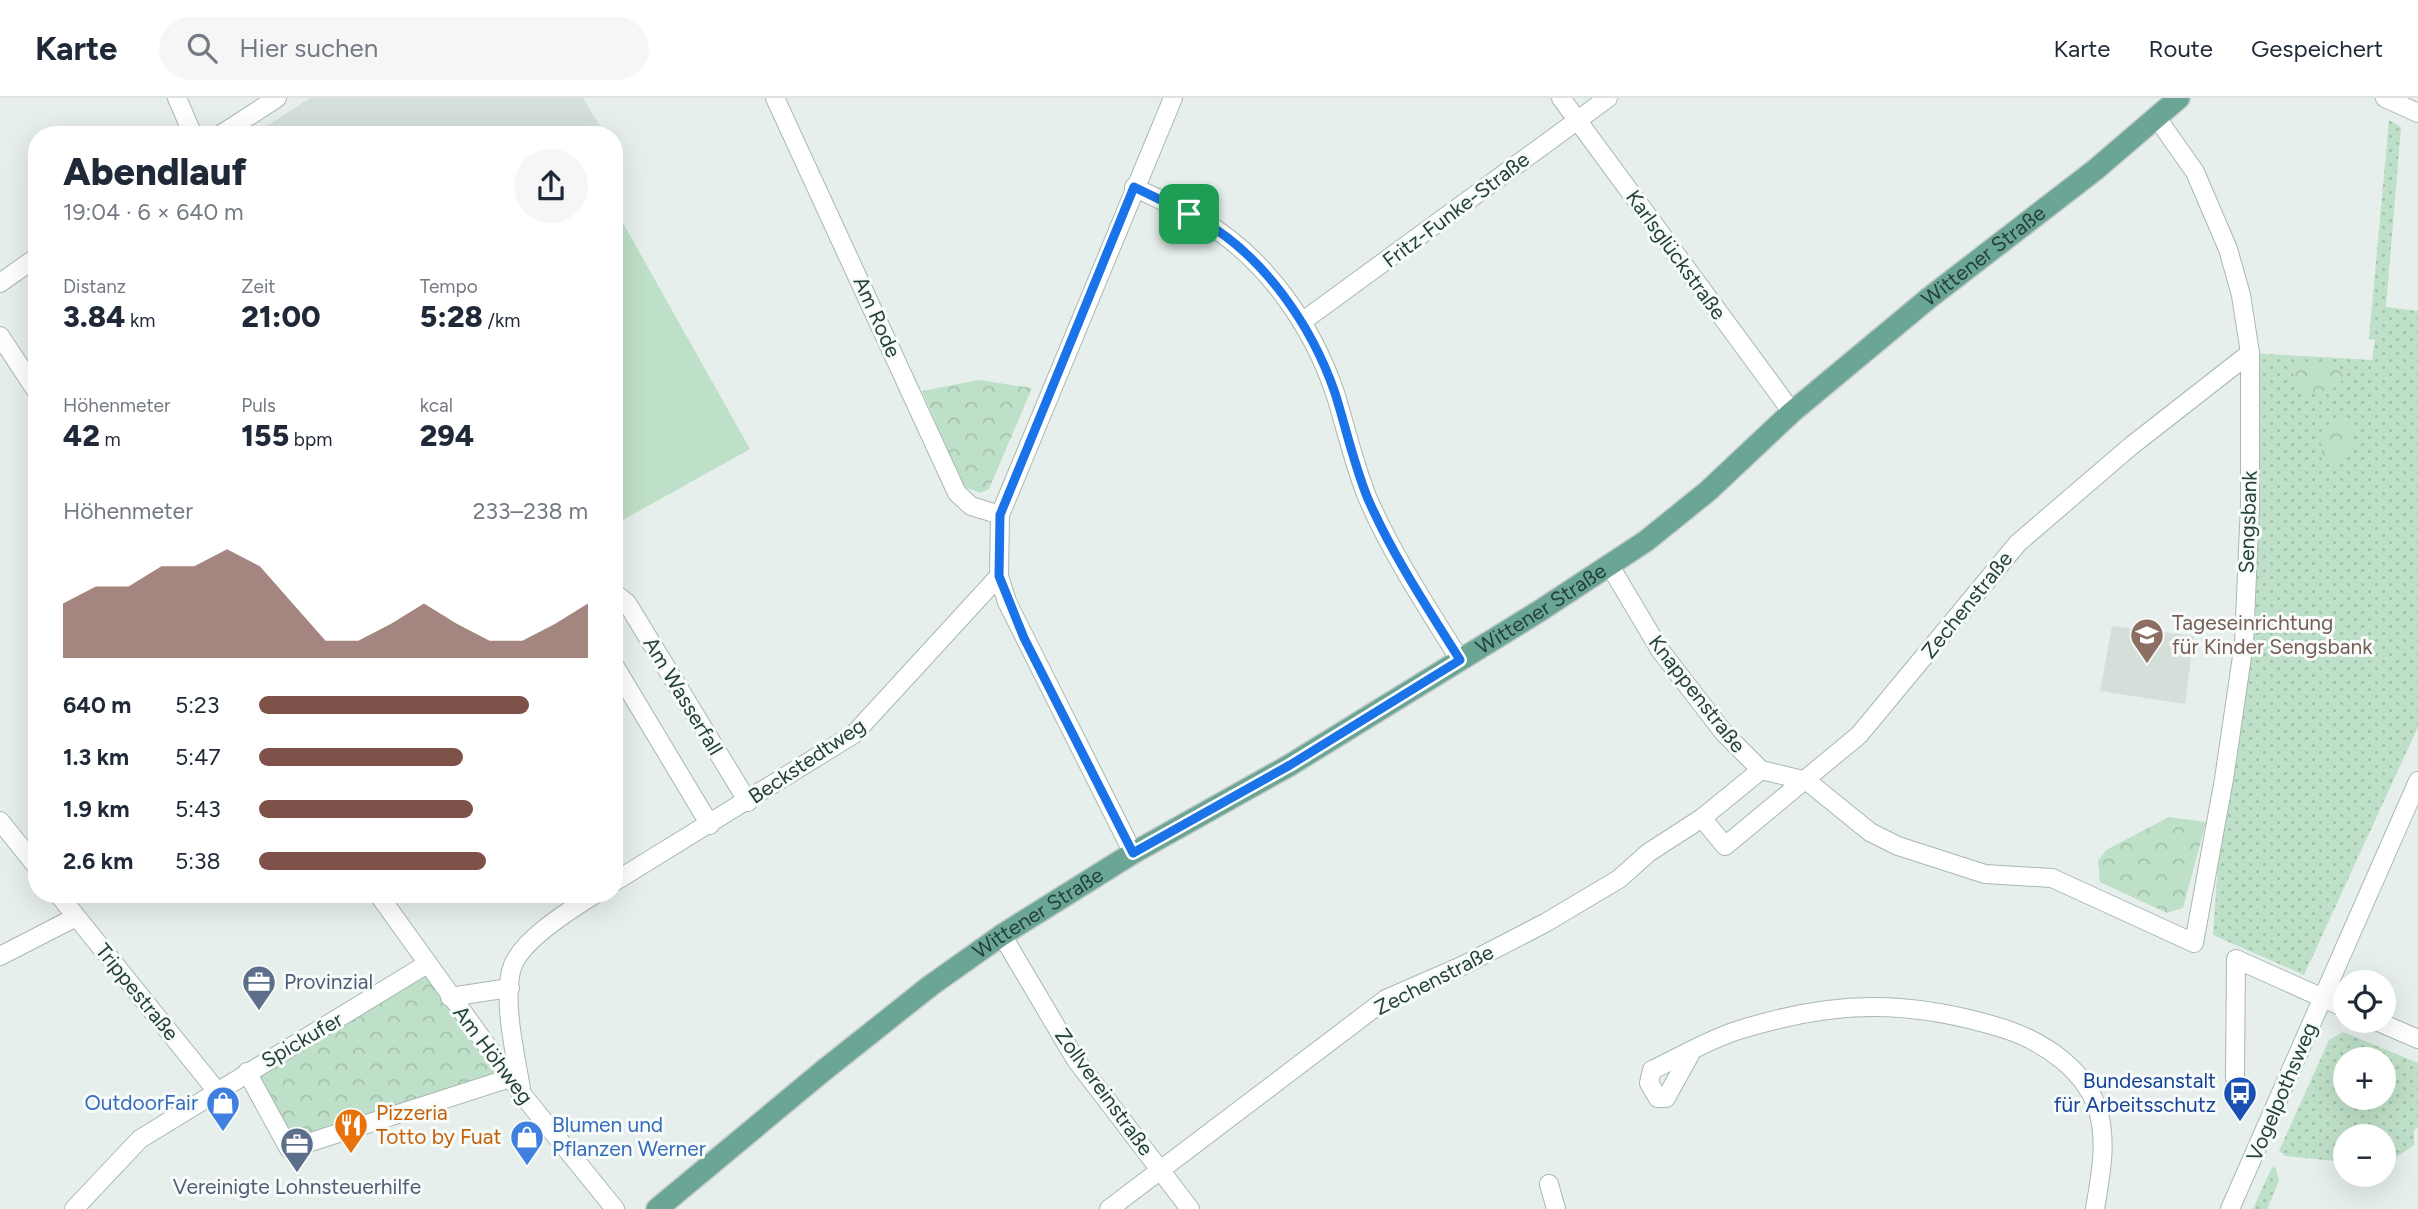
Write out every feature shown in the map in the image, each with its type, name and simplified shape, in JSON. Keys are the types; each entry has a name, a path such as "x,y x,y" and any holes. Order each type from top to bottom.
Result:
{"main road":[{"name":"Wittener Straße","path":"657,1209 930,986 1002,936 1133,853 1290,765 1460,660 1610,566 1680,515 1792,412 1929,298 2179,98"}],"street":[{"path":"177,98 189,126"},
{"path":"234,126 277,98"},
{"name":"Am Rode","path":"775,98 957,493 971,506 1000,515"},
{"path":"1133,853 1024,638 999,576 1000,515 1173,98"},
{"name":"Karlsglückstraße","path":"1561,98 1792,412"},
{"name":"Fritz-Funke-Straße","path":"1303,321 1608,98"},
{"path":"2385,98 2418,114"},
{"name":"Sengsbank","path":"2157,118 2195,172 2228,249 2241,295 2250,353 2250,505 2244,643 2224,779 2194,943"},
{"path":"1134,187 1202,221 1228,239 1276,288 1303,321 1334,392 1367,496 1413,585 1460,660"},
{"path":"0,283 28,263"},
{"path":"0,336 28,379"},
{"name":"Zechenstraße","path":"1702,818 1725,846 1807,781 1859,735 2018,543 2131,446 2250,353"},
{"name":"Knappenstraße","path":"1610,566 1660,650 1724,733 1761,770 1807,781 1870,832 1898,846 1985,874 2052,878 2194,943"},
{"name":"Beckstedtweg","path":"623,877 748,802 854,734 982,598 999,576"},
{"name":"Am Wasserfall","path":"623,600 748,802"},
{"name":"Am Wasserfall","path":"623,680 710,825"},
{"name":"Zechenstraße","path":"1109,1209 1385,999 1464,965 1545,923 1619,879 1648,853 1702,818 1761,770"},
{"name":"Vogelpothsweg","path":"2230,1209 2418,782"},
{"path":"0,821 28,856"},
{"name":"Trippestraße","path":"65,903 216,1090"},
{"name":"Am Höhweg","path":"384,903 450,998 516,1086 615,1209"},
{"path":"516,1086 510,988 513,964 547,926 582,903"},
{"path":"0,956 76,917"},
{"name":"Zollvereinstraße","path":"1002,936 1076,1060 1190,1209"},
{"path":"2235,1078 2236,959 2333,1002"},
{"name":"Spickufer","path":"74,1209 140,1139 216,1090 427,964"},
{"path":"450,998 510,988"},
{"path":"1692,1051 1737,1031 1807,1013 1864,1006 1932,1010 2021,1034 2056,1053 2079,1077 2099,1113 2104,1152 2095,1209"},
{"path":"2396,1030 2418,1040"},
{"name":"Spickufer","path":"247,1072 289,1149 516,1086"},
{"path":"1549,1184 1556,1209"}],"shaded area":[{"path":"310,98 583,98 600,126 267,126"},
{"name":"Tageseinrichtung für Kinder Sengsbank","path":"2112,626 2194,636 2185,704 2100,691"}],"green space":[{"path":"2389,120 2401,127 2386,307 2418,311 2418,727 2304,975 2213,935 2224,779 2237,696 2250,353 2372,360 2375,340 2369,339"},
{"path":"623,223 750,449 623,520"},
{"path":"2300,363 2337,365 2345,376 2332,389 2315,392 2302,390 2292,372"},
{"path":"979,380 1032,388 989,489 981,493 964,487 922,391"},
{"path":"2341,421 2351,424 2351,448 2343,462 2334,463 2322,459 2321,431"},
{"path":"2169,817 2206,822 2183,908 2167,913 2100,882 2098,861 2106,850"},
{"path":"427,964 510,1078 289,1149 248,1072"},
{"path":"2345,1033 2379,1047 2333,1047 2333,1110 2396,1110 2396,1054 2418,1063 2418,1127 2414,1130 2414,1145 2396,1158 2396,1124 2333,1124 2333,1161 2286,1156 2279,1151 2329,1040"},
{"path":"2272,1167 2276,1168 2279,1181 2267,1209 2253,1209"}],"place":[{"name":"Tageseinrichtung für Kinder Sengsbank","path":"2147,665"},
{"name":"Provinzial","path":"259,1012"},
{"name":"Bundesanstalt für Arbeitsschutz","path":"2240,1123"},
{"name":"OutdoorFair","path":"223,1133"},
{"name":"Pizzeria Totto by Fuat","path":"351,1155"},
{"name":"Blumen und Pflanzen Werner","path":"527,1167"},
{"name":"Vereinigte Lohnsteuerhilfe","path":"297,1174"}],"route":[{"path":"1134,187 1189,214 1216,230 1241,251 1303,321 1318,350 1334,392 1367,496 1389,543 1460,660 1290,765 1133,853 1007,602 999,576 1000,515 1134,187"}]}
